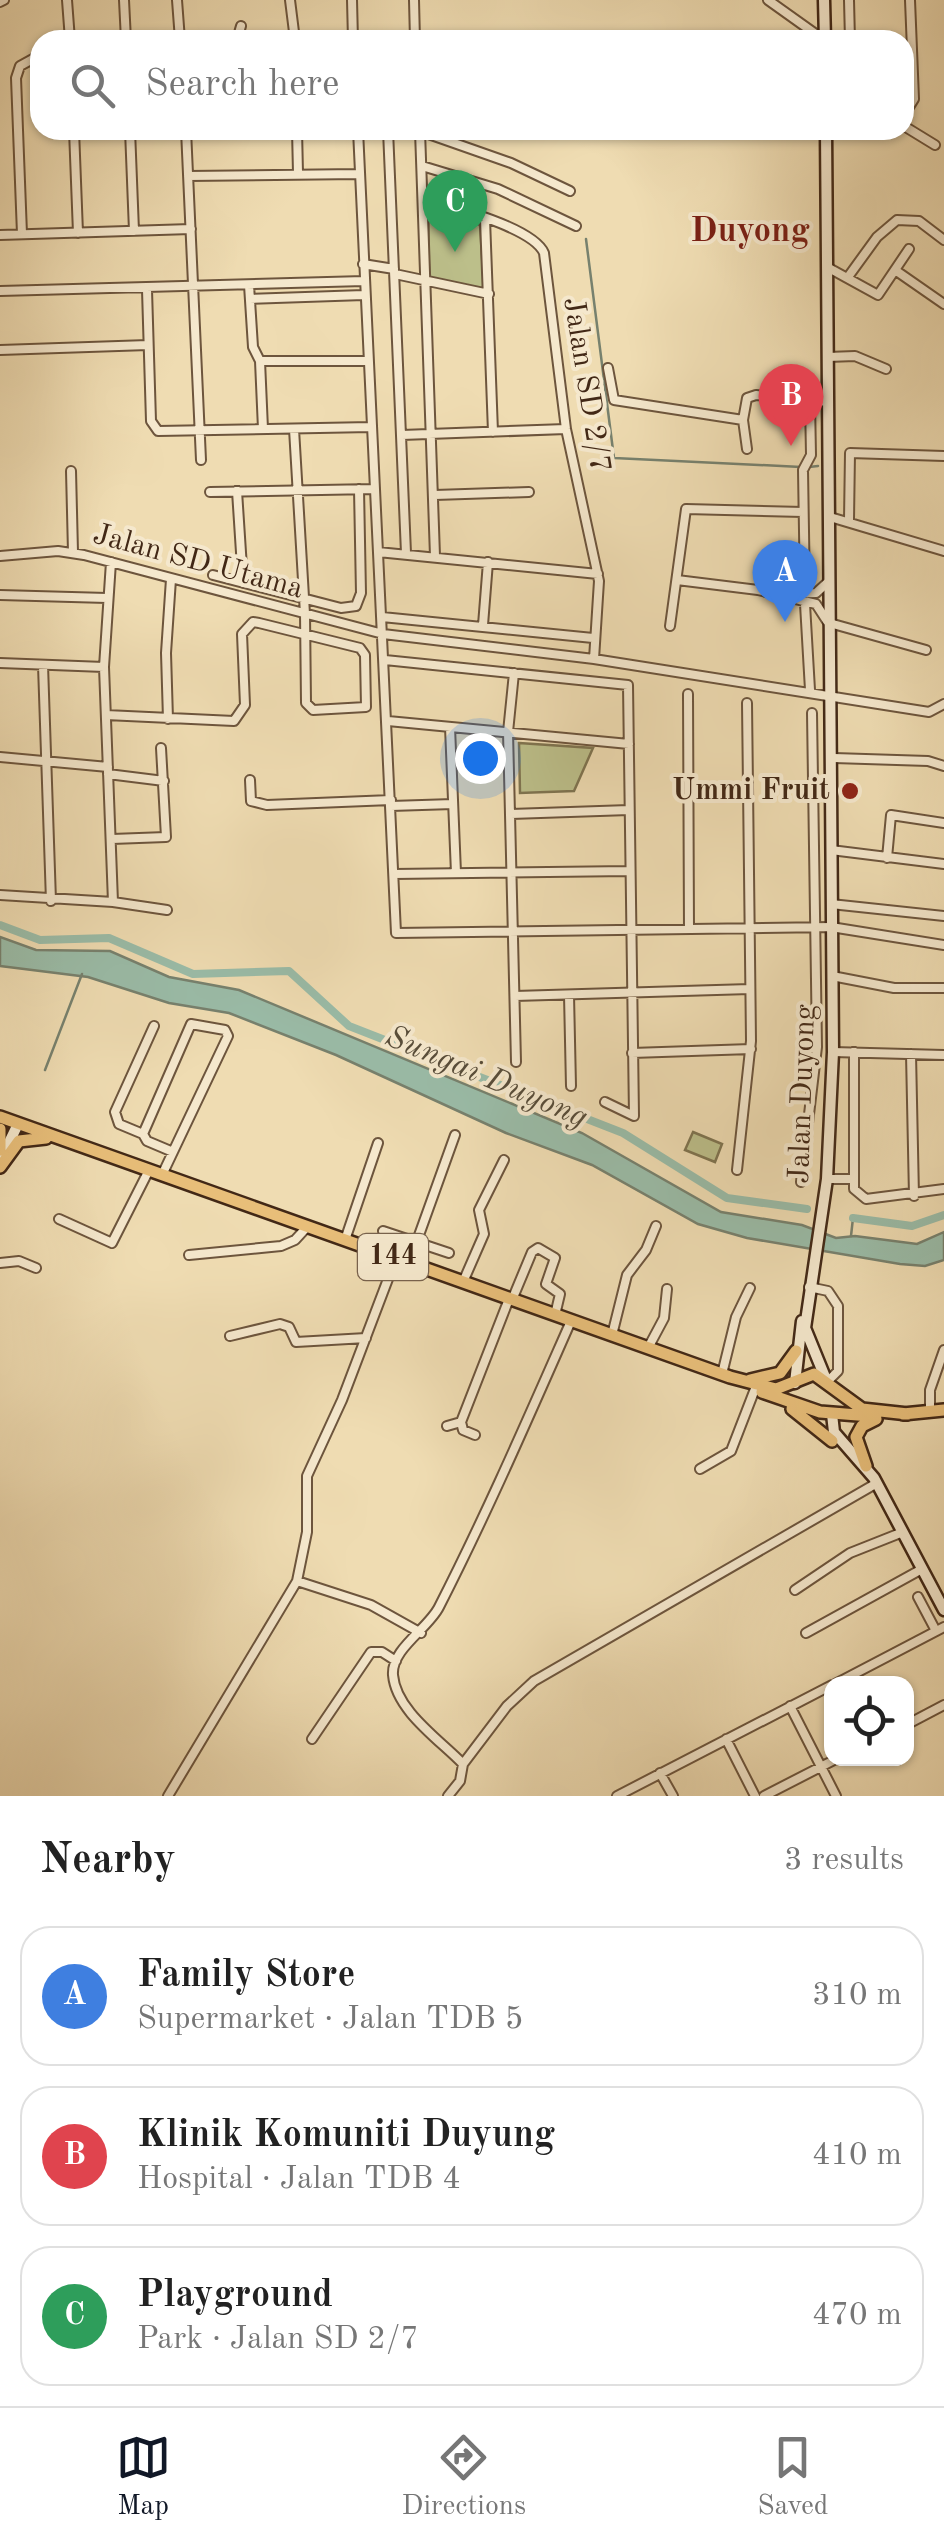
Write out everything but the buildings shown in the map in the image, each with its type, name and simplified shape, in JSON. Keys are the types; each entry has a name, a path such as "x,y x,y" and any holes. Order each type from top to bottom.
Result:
{"main road":[{"path":"824,0 824,30"},
{"name":"Jalan Duyong","path":"826,140 828,796 832,801"},
{"name":"Jalan Duyong","path":"830,516 826,521 830,622"},
{"name":"Jalan Duyong","path":"827,1382 807,1338 806,1300 827,1179 834,1052 834,758 830,693"},
{"name":"144","path":"0,1117 726,1376 805,1409 890,1416 944,1410"},
{"path":"0,1164 18,1124"},
{"path":"0,1129 0,1150"},
{"path":"0,1164 25,1138 64,1141"},
{"path":"794,1382 806,1300"},
{"path":"726,1376 772,1378 787,1368 796,1351"},
{"name":"144","path":"726,1376 776,1389 814,1374 862,1409 908,1414"},
{"name":"144","path":"794,1382 805,1409 832,1441"},
{"path":"827,1382 834,1432 876,1480 944,1610"},
{"path":"771,1396 876,1480"},
{"path":"866,1466 856,1444 858,1431 890,1416"}],"street":[{"path":"67,0 68,30"},
{"path":"124,0 126,30"},
{"path":"176,0 179,30"},
{"path":"293,30 291,2 304,0"},
{"path":"352,0 354,30"},
{"path":"414,0 415,30"},
{"path":"768,0 801,30"},
{"path":"848,0 850,30"},
{"path":"909,30 910,0"},
{"path":"240,30 241,26"},
{"path":"22,234 16,78 20,66 30,60"},
{"path":"914,132 936,145"},
{"path":"74,140 78,232"},
{"path":"130,140 134,231"},
{"path":"186,140 201,460"},
{"path":"297,140 298,172"},
{"path":"358,140 396,934 832,927 944,944"},
{"path":"388,140 406,554"},
{"path":"420,140 436,556"},
{"path":"447,140 511,163 570,191"},
{"path":"422,166 498,190 576,226"},
{"path":"188,176 359,174"},
{"name":"Jalan SD 2/7","path":"423,197 541,245 566,429 598,574 594,659"},
{"path":"485,219 493,432"},
{"path":"848,277 877,237 897,220 918,220 944,240"},
{"path":"0,235 191,229"},
{"path":"827,267 878,295 909,250"},
{"path":"363,264 490,294"},
{"path":"895,270 944,304"},
{"path":"0,291 147,290 364,280"},
{"path":"249,285 254,347 260,361 263,428"},
{"path":"147,290 153,427 164,432 370,426"},
{"path":"250,299 364,294"},
{"path":"0,350 148,345"},
{"path":"828,357 855,356 886,369"},
{"path":"260,361 366,361"},
{"path":"608,368 614,400 743,420"},
{"path":"747,449 744,402 752,396 829,402"},
{"path":"805,592 803,512 805,467 810,456 810,402"},
{"path":"106,714 226,722 240,716 245,705 242,634 248,623 304,634 364,651 363,710 308,707 304,634 304,598 294,428"},
{"path":"402,434 566,429"},
{"path":"849,520 850,453 944,456"},
{"path":"71,471 73,552"},
{"path":"213,575 342,608 360,602 359,489"},
{"path":"210,492 374,489"},
{"path":"238,491 243,583"},
{"path":"434,495 529,492"},
{"path":"670,626 686,509 803,512"},
{"path":"830,516 944,551"},
{"name":"Jalan SD Utama","path":"0,556 73,552 383,634 594,659 830,693 928,712 944,704"},
{"path":"378,552 598,574"},
{"path":"111,562 104,667 113,902"},
{"path":"483,626 488,562"},
{"path":"168,719 170,578"},
{"path":"677,580 774,595 820,608 830,622 926,650"},
{"path":"774,595 821,591 827,582"},
{"path":"0,596 106,598"},
{"path":"805,604 810,690"},
{"path":"382,617 593,638"},
{"path":"385,660 628,685 634,1116 605,1102"},
{"path":"0,662 104,667"},
{"path":"43,665 51,900"},
{"path":"514,673 508,732 516,1062"},
{"path":"688,694 689,930"},
{"path":"737,1170 750,1049 747,703"},
{"path":"801,1182 818,1047 812,714"},
{"path":"388,721 629,744"},
{"path":"450,726 456,873"},
{"path":"112,839 166,837 161,748"},
{"path":"0,757 164,782"},
{"path":"834,758 928,761 944,766"},
{"path":"250,780 250,801 266,805 453,804"},
{"path":"510,814 629,810"},
{"path":"887,858 891,815 944,823"},
{"path":"831,850 944,864"},
{"path":"394,874 629,871"},
{"path":"0,895 113,902 168,910"},
{"path":"831,904 944,916"},
{"path":"832,976 894,988 944,988"},
{"path":"515,996 750,989"},
{"path":"569,995 571,1086"},
{"path":"143,1134 191,1024 227,1031 162,1175"},
{"path":"154,1026 115,1112 120,1124 173,1152"},
{"path":"632,1053 750,1049"},
{"path":"834,1052 944,1055"},
{"path":"854,1052 854,1189 866,1199 914,1196 944,1189"},
{"path":"911,1054 914,1196"},
{"path":"168,1796 301,1583 307,1532 307,1476 402,1260 416,1242 456,1134"},
{"path":"346,1240 378,1143"},
{"path":"462,1282 484,1234 479,1210 504,1160"},
{"path":"59,1219 112,1243 149,1170"},
{"path":"827,1179 854,1180"},
{"path":"612,1336 627,1275 646,1250 656,1226"},
{"path":"190,1254 281,1246 295,1240 307,1227"},
{"path":"384,1230 449,1253"},
{"path":"475,1435 463,1430 460,1422 532,1252 538,1248 555,1258 546,1284 560,1294 554,1315"},
{"path":"0,1263 20,1261 36,1268"},
{"path":"808,1287 828,1290 838,1306 838,1371 827,1382"},
{"path":"726,1376 736,1316 750,1288"},
{"path":"648,1348 664,1318 667,1290"},
{"path":"463,1764 418,1721 398,1688 396,1661 439,1608 571,1321"},
{"path":"230,1336 280,1324 289,1326 296,1342 366,1338"},
{"path":"930,1412 930,1390 944,1350"},
{"path":"700,1469 731,1451 755,1389"},
{"path":"447,1426 460,1422"},
{"path":"448,1796 460,1781 463,1764 508,1706 534,1681 876,1480"},
{"path":"795,1590 850,1552 903,1532"},
{"path":"806,1633 922,1569"},
{"path":"301,1583 371,1605 421,1633"},
{"path":"849,1676 940,1629 918,1597"},
{"path":"312,1740 371,1652 382,1652 396,1661"},
{"path":"617,1796 824,1689"},
{"path":"914,1721 944,1705"},
{"path":"790,1706 836,1796"},
{"path":"726,1740 755,1796"},
{"path":"764,1796 824,1765"},
{"path":"660,1773 672,1796"},
{"path":"787,1784 792,1796"}],"green space":[{"path":"428,205 480,225 484,289 429,278"},
{"path":"519,743 593,748 574,791 520,793"},
{"path":"693,1132 722,1144 715,1162 685,1150"}],"shaded area":[{"name":"Sungai Duyong","path":"0,937 36,950 110,951 169,977 239,990 582,1133 721,1212 802,1225 836,1238 855,1236 917,1244 944,1232 944,1260 925,1266 900,1264 747,1238 698,1224 592,1165 506,1133 336,1055 229,1013 169,1003 88,977 0,966"}],"waterway":[{"path":"586,239 614,458 801,467"},
{"path":"809,467 818,466"},
{"path":"0,925 40,940 109,938 193,974 289,971 349,1026 623,1133 727,1198 807,1209"},
{"path":"45,1070 82,974"},
{"path":"853,1218 912,1226 944,1215"},
{"path":"851,1236 853,1218"}],"place":[{"name":"Playground","path":"455,252"},
{"name":"Klinik Komuniti Duyung","path":"791,446"},
{"name":"Family Store","path":"785,622"},
{"name":"Ummi Fruit","path":"850,791"}],"district":[{"name":"Duyong","path":"750,231"}]}
